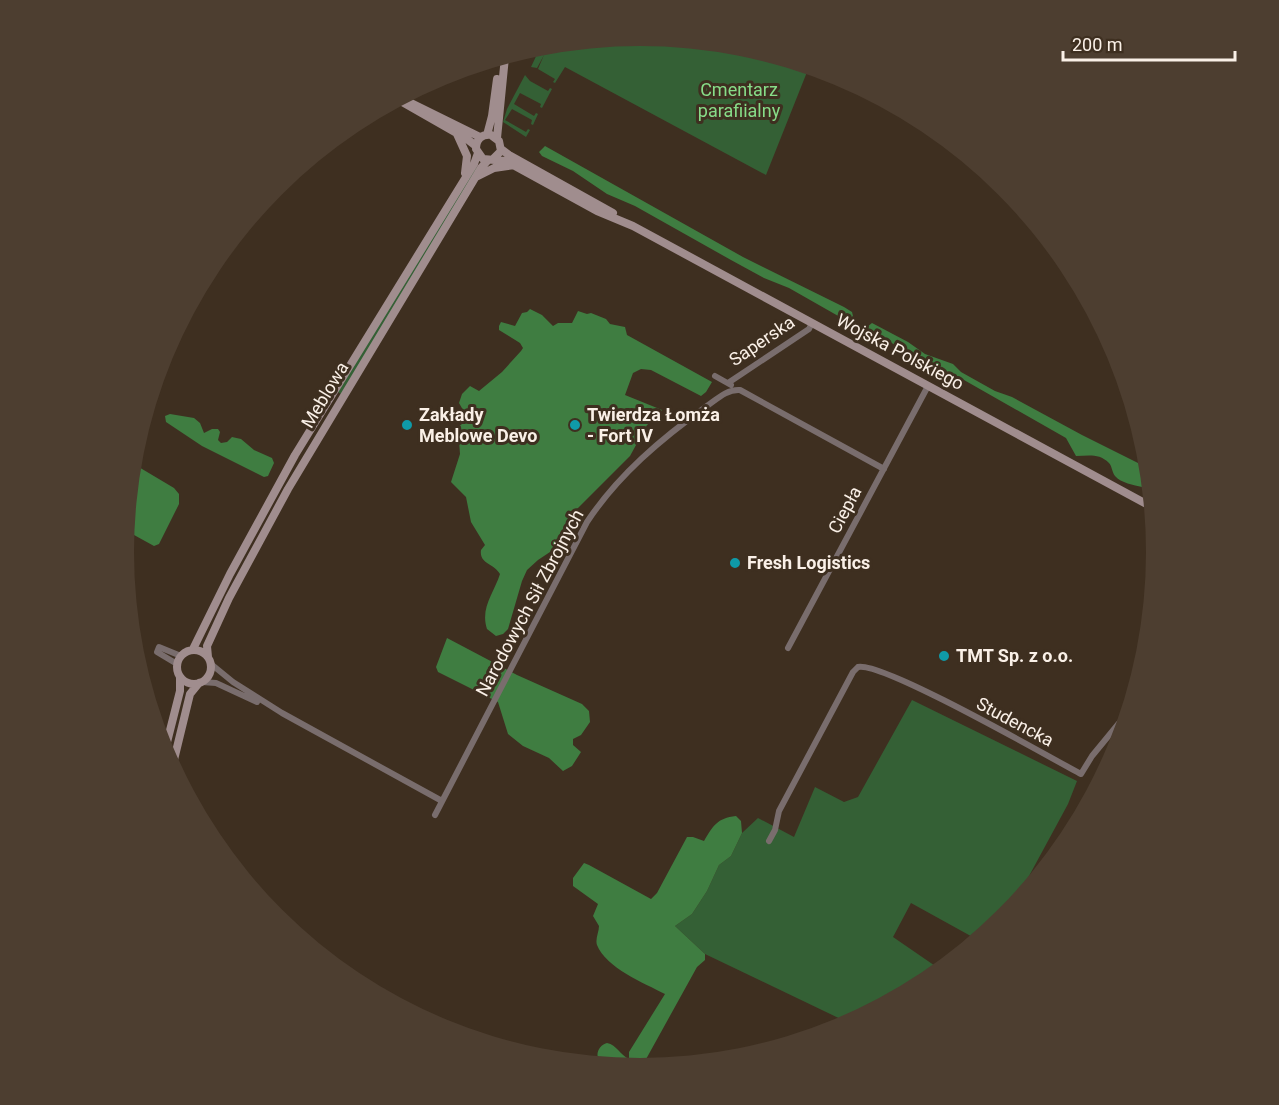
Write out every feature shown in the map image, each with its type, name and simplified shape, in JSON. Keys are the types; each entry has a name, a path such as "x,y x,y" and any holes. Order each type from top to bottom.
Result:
{"main road":[{"path":"406,104 458,134 477,150 483,159 491,159 501,149 497,138 504,65"},
{"path":"477,150 492,116 496,81 501,66"},
{"path":"409,102 484,136 497,138"},
{"path":"458,134 467,156 465,177"},
{"name":"Wojska Polskiego","path":"501,149 633,226 1142,502"},
{"name":"Meblowa","path":"193,650 226,581 295,455 474,164 477,150"},
{"name":"Meblowa","path":"210,660 207,646 229,598 293,481 481,168 491,159"},
{"name":"Wojska Polskiego","path":"491,159 503,159 597,211 633,226"},
{"path":"476,178 494,168 514,165"},
{"path":"168,737 180,691 179,660 193,650 203,652 210,660 209,677 190,694 176,754"},
{"path":"180,677 189,683 201,683"}],"street":[{"name":"Saperska","path":"728,383 808,329 812,323"},
{"path":"715,376 884,469"},
{"name":"Ciepła","path":"788,648 928,386"},
{"name":"Narodowych Sił Zbrojnych","path":"435,815 594,511 662,439 735,389"},
{"path":"158,650 179,660"},
{"path":"210,660 232,682 282,713 442,801"},
{"name":"Studencka","path":"769,841 775,830 779,811 853,672 861,666 871,667 902,680 990,724 1081,774 1092,756 1111,736"},
{"path":"201,683 216,683 282,713"}],"green space":[{"name":"Cmentarz parafiialny","path":"640,46 738,56 806,75 766,175 565,67 555,83 553,82 555,79 538,69 544,56"},
{"name":"Cmentarz parafiialny","path":"544,56 537,68 531,67 535,57"},
{"path":"525,75 530,81 548,91 552,89 542,108 541,104 520,93 514,104 534,116 538,114 533,125 532,120 512,109 505,120 526,132 530,130 526,137 503,122 507,109"},
{"path":"545,146 743,257 844,307 852,312 854,320 847,321 635,206 607,194 573,171 542,156 539,152"},
{"path":"475,166 478,169 341,394 338,392"},
{"path":"530,309 542,315 553,326 558,323 572,323 578,311 606,319 610,324 625,327 627,335 712,382 701,396 651,370 641,369 633,373 625,395 662,410 660,415 647,425 630,456 576,510 562,544 527,570 508,629 496,636 487,629 485,614 500,574 482,558 481,550 485,545 471,522 466,497 451,482 460,454 458,427 467,423 467,417 459,403 462,394 470,386 479,391 502,372 521,351 523,348 520,343 499,330 499,326 501,322 515,326 522,313"},
{"path":"872,323 925,354 953,364 961,372 995,391 1012,397 1137,463 1141,487 1115,476 1110,464 1101,458 1076,456 1066,438 964,380 896,346 878,333 868,332 867,327"},
{"path":"170,414 194,418 200,423 204,433 218,429 220,432 218,440 221,443 227,442 232,437 241,439 254,450 272,458 274,463 268,476 264,477 202,446 166,422 165,416"},
{"path":"141,468 174,488 179,494 179,504 159,544 154,546 135,535"},
{"path":"447,638 517,675 582,704 589,711 590,722 581,735 573,739 573,745 581,752 572,766 563,771 549,758 523,746 508,734 498,702 438,672 436,667"},
{"path":"912,700 1077,781 1068,804 1030,874 997,910 970,936 911,903 893,937 933,965 892,991 838,1018 705,954 675,926 692,914 707,891 719,865 731,856 742,833 758,818 794,837 815,787 844,802 858,797"},
{"path":"736,816 741,821 742,833 731,856 719,865 707,891 692,914 675,926 705,954 705,960 697,967 647,1058 629,1058 629,1052 665,994 626,974 608,961 597,945 599,926 593,916 598,904 573,886 573,878 584,863 651,899 657,893 687,837 704,841 716,824"},
{"path":"607,1043 627,1058 598,1056 598,1051"}],"place":[{"name":"Zakłady Meblowe Devo","path":"407,425"},
{"name":"Twierdza Łomża - Fort IV","path":"575,425"},
{"name":"Fresh Logistics","path":"735,563"},
{"name":"TMT Sp. z o.o.","path":"944,656"}]}
